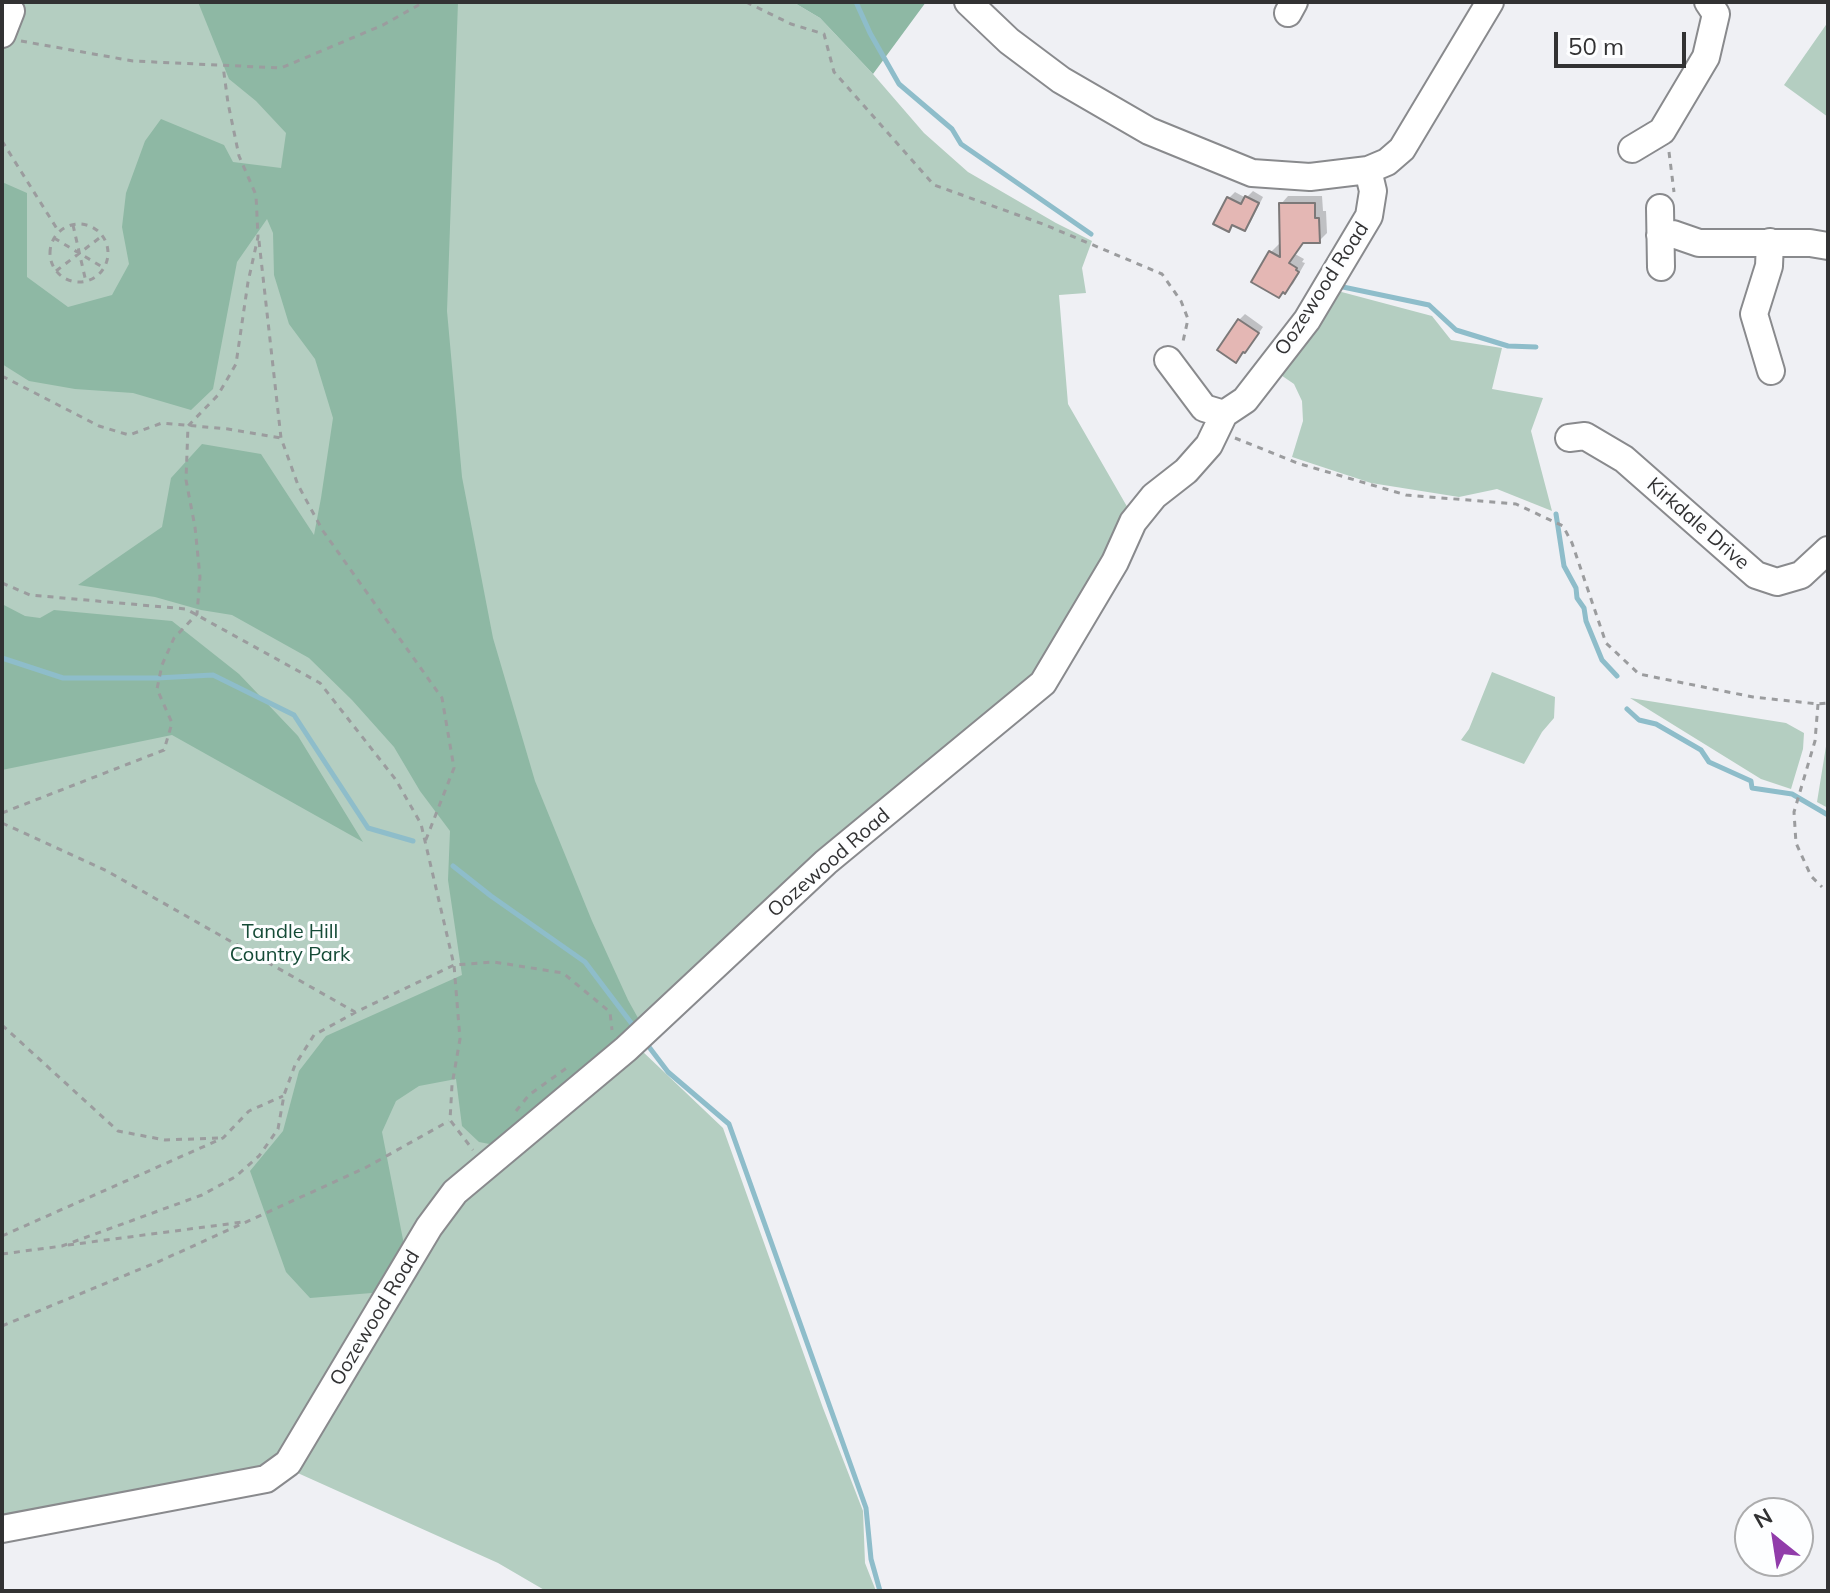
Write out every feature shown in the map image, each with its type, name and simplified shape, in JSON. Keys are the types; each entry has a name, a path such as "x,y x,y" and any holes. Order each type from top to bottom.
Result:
{"street":[{"path":"968,2 1009,41 1061,80 1149,131 1252,173 1310,177 1368,170 1387,162 1402,149 1490,2"},
{"path":"1632,149 1662,131 1706,57 1716,14 1708,2"},
{"name":"Oozewood Road","path":"2,1529 266,1479 288,1463 429,1227 455,1192 826,862 1043,683 1115,562 1133,522 1154,496 1186,471 1209,445 1220,422 1245,400 1298,331 1369,216 1373,191 1368,170"},
{"path":"1660,208 1661,267"},
{"path":"1660,235 1673,234 1699,243 1770,242 1828,246"},
{"path":"1770,242 1769,266 1754,314 1771,371"},
{"path":"1170,364 1204,408 1220,422"},
{"name":"Kirkdale Drive","path":"1569,438 1585,436 1624,459 1756,575 1777,582 1801,575 1828,550"}],"path":[{"path":"10,28 133,61 281,68 383,25 424,2"},
{"path":"746,2 791,24 824,34 834,72 934,185 1043,224 1162,274 1181,301 1188,319 1184,341 1170,364"},
{"path":"223,66 239,156 256,195 281,438 298,485 323,531 442,698 454,768 425,842"},
{"path":"1660,208 1669,205 1675,197 1669,151 1662,131"},
{"path":"2,141 59,232"},
{"path":"73,225 86,282"},
{"path":"73,225 89,226 102,236 108,252 104,268 86,282 69,281 51,263 54,238 73,225"},
{"path":"56,271 102,236"},
{"path":"2,813 164,750 172,723 157,689 162,665 174,638 197,614 200,577 186,480 188,426 218,395 236,364 258,237"},
{"path":"54,238 104,268"},
{"path":"2,376 99,426 129,435 162,423 281,438"},
{"path":"1220,422 1297,463 1406,495 1516,504 1563,526 1572,543 1606,643 1639,674 1753,697 1828,703"},
{"path":"2,583 30,595 186,609 320,683 396,780 421,824 454,965 460,1039 450,1120 484,1168"},
{"path":"1818,704 1815,741 1794,812 1796,843 1811,876 1822,887"},
{"path":"2,823 107,871 356,1012"},
{"path":"62,1246 202,1195 235,1177 259,1156 278,1129 284,1095 295,1065 314,1035 454,965 494,962 563,973 610,1012 631,1037"},
{"path":"2,1025 118,1131 165,1140 223,1138"},
{"path":"512,1116 529,1095 578,1060"},
{"path":"2,1236 223,1138 249,1111 284,1095"},
{"path":"2,1326 160,1261 365,1168 450,1120"},
{"path":"2,1254 247,1222"}],"green space":[{"name":"Tandle Hill Country Park","path":"2,2 793,2 820,18 924,133 968,172 1092,241 1082,268 1086,293 1059,295 1068,404 1129,510 1054,653 1013,696 622,1047 480,1162 274,1465 2,1523"},
{"path":"198,2 458,2 447,311 462,477 493,638 535,781 592,921 643,1027 500,1146 479,1142 462,1126 456,1079 419,1086 396,1101 382,1132 406,1255 384,1292 310,1298 286,1272 250,1171 283,1131 299,1071 326,1036 462,975 448,880 450,831 420,791 394,747 309,658 232,615 155,597 78,585 162,527 171,478 202,444 261,454 314,535 333,418 315,359 289,324 274,275 273,233 267,219 237,262 213,389 191,410 133,393 75,389 29,381 2,364 2,182 27,193 27,277 68,307 112,295 129,264 122,227 126,193 145,141 161,119 224,145 233,162 281,168 286,133 256,101 229,79"},
{"path":"793,2 926,2 873,74 820,18"},
{"path":"1828,22 1828,117 1784,85"},
{"path":"1334,290 1432,316 1451,340 1502,348 1492,389 1543,398 1531,431 1552,511 1497,489 1459,497 1371,483 1292,457 1303,421 1302,401 1294,384 1275,371"},
{"path":"2,604 25,616 40,618 54,610 172,621 239,674 298,736 363,842 172,735 2,770"},
{"path":"1492,672 1555,697 1554,718 1542,732 1524,764 1461,740 1469,729"},
{"path":"1630,698 1786,723 1804,733 1803,749 1791,789 1761,779"},
{"path":"1828,734 1828,808 1817,802"},
{"path":"641,1050 723,1128 863,1511 865,1563 876,1591 546,1591 498,1563 291,1470 454,1208"}],"building":[{"path":"1245,196 1259,203 1245,231 1232,225 1229,232 1213,224 1227,197 1241,204"},
{"path":"1279,203 1315,203 1320,243 1303,243 1289,263 1299,272 1279,298 1251,282 1269,251 1280,257"},
{"path":"1238,319 1259,333 1236,363 1217,350"}],"waterway":[{"path":"856,2 899,84 952,129 961,144 1091,234"},
{"path":"1343,287 1429,305 1456,330 1508,346 1536,347"},
{"path":"1556,514 1564,566 1576,588 1577,598 1584,608 1602,660 1617,676"},
{"path":"2,658 63,678 213,675 294,715 368,828 413,841"},
{"path":"1627,709 1639,720 1656,724 1701,750 1709,762 1751,781 1752,788 1792,794 1828,815"},
{"path":"453,866 585,962 635,1028"},
{"path":"646,1043 668,1072 729,1124 866,1508 871,1559 880,1591"}]}
